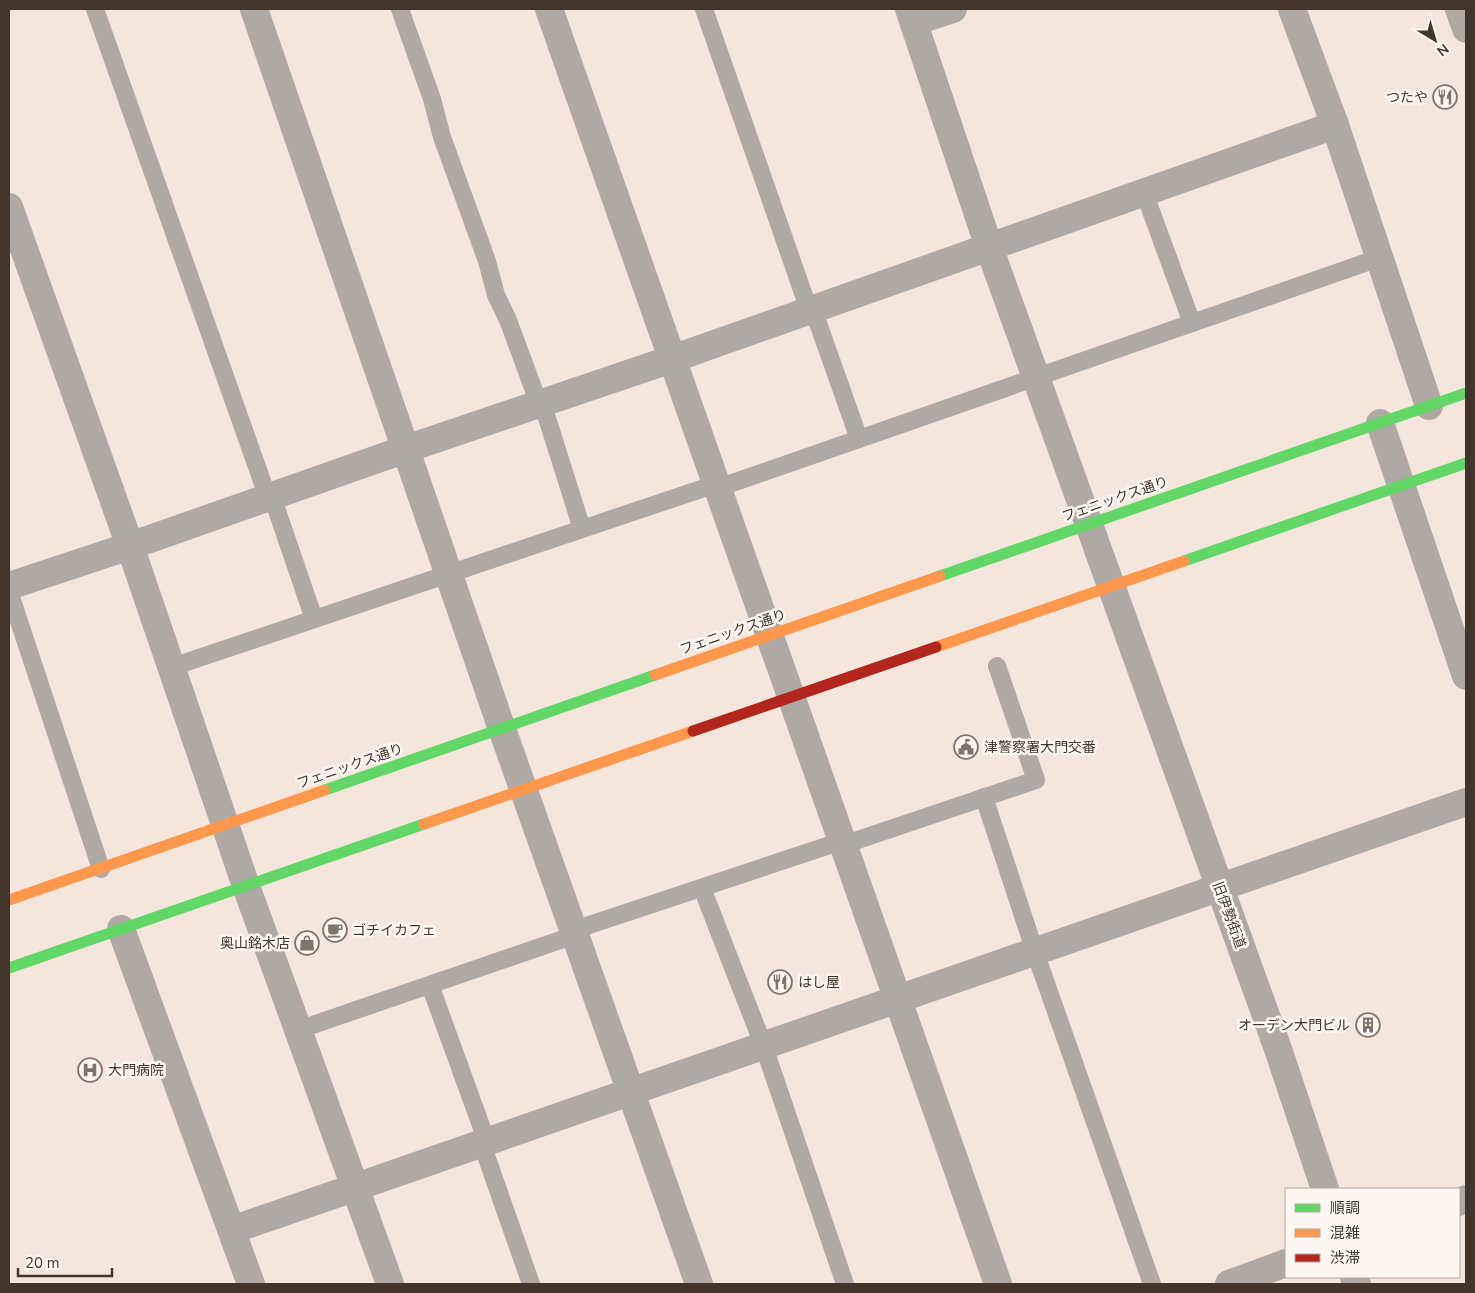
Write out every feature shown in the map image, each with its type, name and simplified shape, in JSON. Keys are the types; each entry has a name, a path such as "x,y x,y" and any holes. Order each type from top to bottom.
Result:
{"street":[{"path":"254,9 502,729 699,1284"},
{"path":"549,9 998,1284"},
{"path":"912,16 953,9"},
{"path":"1292,9 1335,125 1429,406"},
{"path":"1459,9 1466,29"},
{"name":"旧伊勢街道","path":"912,16 989,247 1278,1049 1325,1188"},
{"path":"9,586 672,359 1335,125"},
{"path":"9,207 130,546 227,825 246,886 390,1284"},
{"name":"フェニックス通り","path":"9,900 1466,393"},
{"path":"1380,423 1466,676"},
{"path":"9,968 1466,463"},
{"path":"232,1230 1466,802"},
{"path":"121,929 251,1284"},
{"path":"1229,1284 1285,1263"}],"lane":[{"path":"95,9 314,619"},
{"path":"400,9 432,99 442,137 487,261 496,295 541,403 582,529"},
{"path":"704,9 859,439"},
{"path":"1144,192 1192,323"},
{"path":"172,667 582,529 859,439 1380,258"},
{"path":"9,591 101,869"},
{"path":"298,1030 702,888 1036,780 996,666"},
{"path":"984,797 1035,952 1152,1284"},
{"path":"702,888 764,1047 845,1284"},
{"path":"430,985 531,1284"}],"traffic: fast":[{"path":"940,576 1466,393"},
{"path":"1184,561 1466,463"},
{"path":"325,790 655,675"},
{"path":"9,968 424,824"}],"traffic: slow":[{"path":"936,647 1184,561"},
{"path":"655,675 940,576"},
{"path":"424,824 693,731"},
{"path":"9,900 325,790"}],"traffic: jam":[{"path":"693,731 936,647"}],"place":[{"name":"つたや","path":"1445,97"},
{"name":"津警察署大門交番","path":"966,747"},
{"name":"ゴチイカフェ","path":"335,930"},
{"name":"奥山銘木店","path":"307,943"},
{"name":"はし屋","path":"780,982"},
{"name":"オーデン大門ビル","path":"1368,1025"},
{"name":"大門病院","path":"90,1070"}]}
